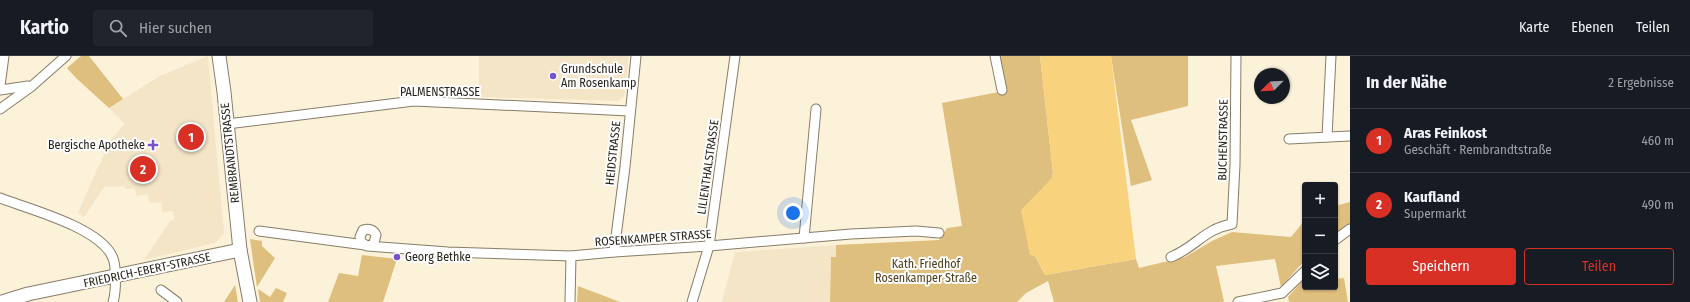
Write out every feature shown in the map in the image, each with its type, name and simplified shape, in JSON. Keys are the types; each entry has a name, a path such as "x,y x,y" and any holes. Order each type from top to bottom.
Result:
{"main road":[{"name":"REMBRANDTSTRASSE","path":"219,56 240,250"},
{"name":"FRIEDRICH-EBERT-STRASSE","path":"2,302 28,294 240,250"},
{"path":"240,250 250,302"}],"street":[{"path":"0,86 4,56"},
{"path":"0,109 32,86 66,56"},
{"name":"HEIDSTRASSE","path":"614,252 636,56"},
{"name":"LILIENTHALSTRASSE","path":"692,302 709,246 735,56"},
{"path":"995,56 1002,90"},
{"name":"BUCHENSTRASSE","path":"1171,257 1188,249 1213,229 1232,224 1235,165 1236,56"},
{"path":"1327,137 1331,56"},
{"path":"0,90 32,86"},
{"name":"PALMENSTRASSE","path":"227,124 414,101 630,110"},
{"path":"804,238 816,109"},
{"path":"1289,139 1350,136"},
{"path":"0,198 62,219 91,236 111,253 114,258 115,277 113,302"},
{"path":"1338,238 1350,229"},
{"name":"ROSENKAMPER STRASSE","path":"259,231 367,246 448,252 572,256 851,234 916,231 939,233"},
{"path":"570,302 572,256"},
{"path":"1238,302 1282,293 1302,274"},
{"name":"FRIEDRICH-EBERT-STRASSE","path":"161,290 177,302"}],"shaded area":[{"path":"208,56 224,234 215,243 144,260 170,221 174,220 173,211 162,212 161,202 149,203 148,194 136,196 135,189 125,189 124,186 104,187 84,217 78,213 105,154 103,153 109,146 107,144 125,124 109,108 160,76"},
{"name":"Grundschule Am Rosenkamp","path":"479,56 629,56 624,97 618,101 479,97"},
{"path":"1040,56 1111,56 1136,259 1045,275 1036,257 1030,255 1021,210 1052,178 1053,173"},
{"path":"836,245 836,257 831,257 830,302 722,302 735,252"}],"green space":[{"path":"81,56 89,56 123,99 109,108 76,78 67,68"},
{"name":"Kath. Friedhof Rosenkamper Straße","path":"997,56 1040,56 1053,173 1052,178 1047,184 1035,256 1045,275 1136,259 1139,268 1185,257 1212,241 1232,232 1291,237 1302,224 1302,263 1281,287 1275,259 1216,266 1224,301 1222,302 1054,302 1048,281 1026,293 1017,302 830,302 831,257 836,257 836,245 939,240 947,228 962,226 942,103 1004,91"},
{"path":"1111,56 1188,56 1188,106 1131,120 1152,180 1131,186"},
{"path":"1350,202 1350,225 1338,231 1338,218 1338,205"},
{"path":"250,239 262,241 262,246 275,258 257,287"},
{"path":"362,255 397,259 383,302 328,302 339,273 358,276"},
{"path":"1344,278 1348,302 1289,302 1288,297 1302,281 1302,290 1338,290 1338,279"},
{"path":"235,285 238,302 224,302"},
{"path":"578,286 620,302 577,302"},
{"path":"276,288 287,293 283,302 260,302 258,289 270,297"}],"place":[{"name":"Grundschule Am Rosenkamp","path":"553,76"},
{"name":"Aras Feinkost","path":"191,137"},
{"name":"Bergische Apotheke","path":"153,145"},
{"name":"Kaufland","path":"143,169"},
{"name":"Georg Bethke","path":"397,257"}]}
